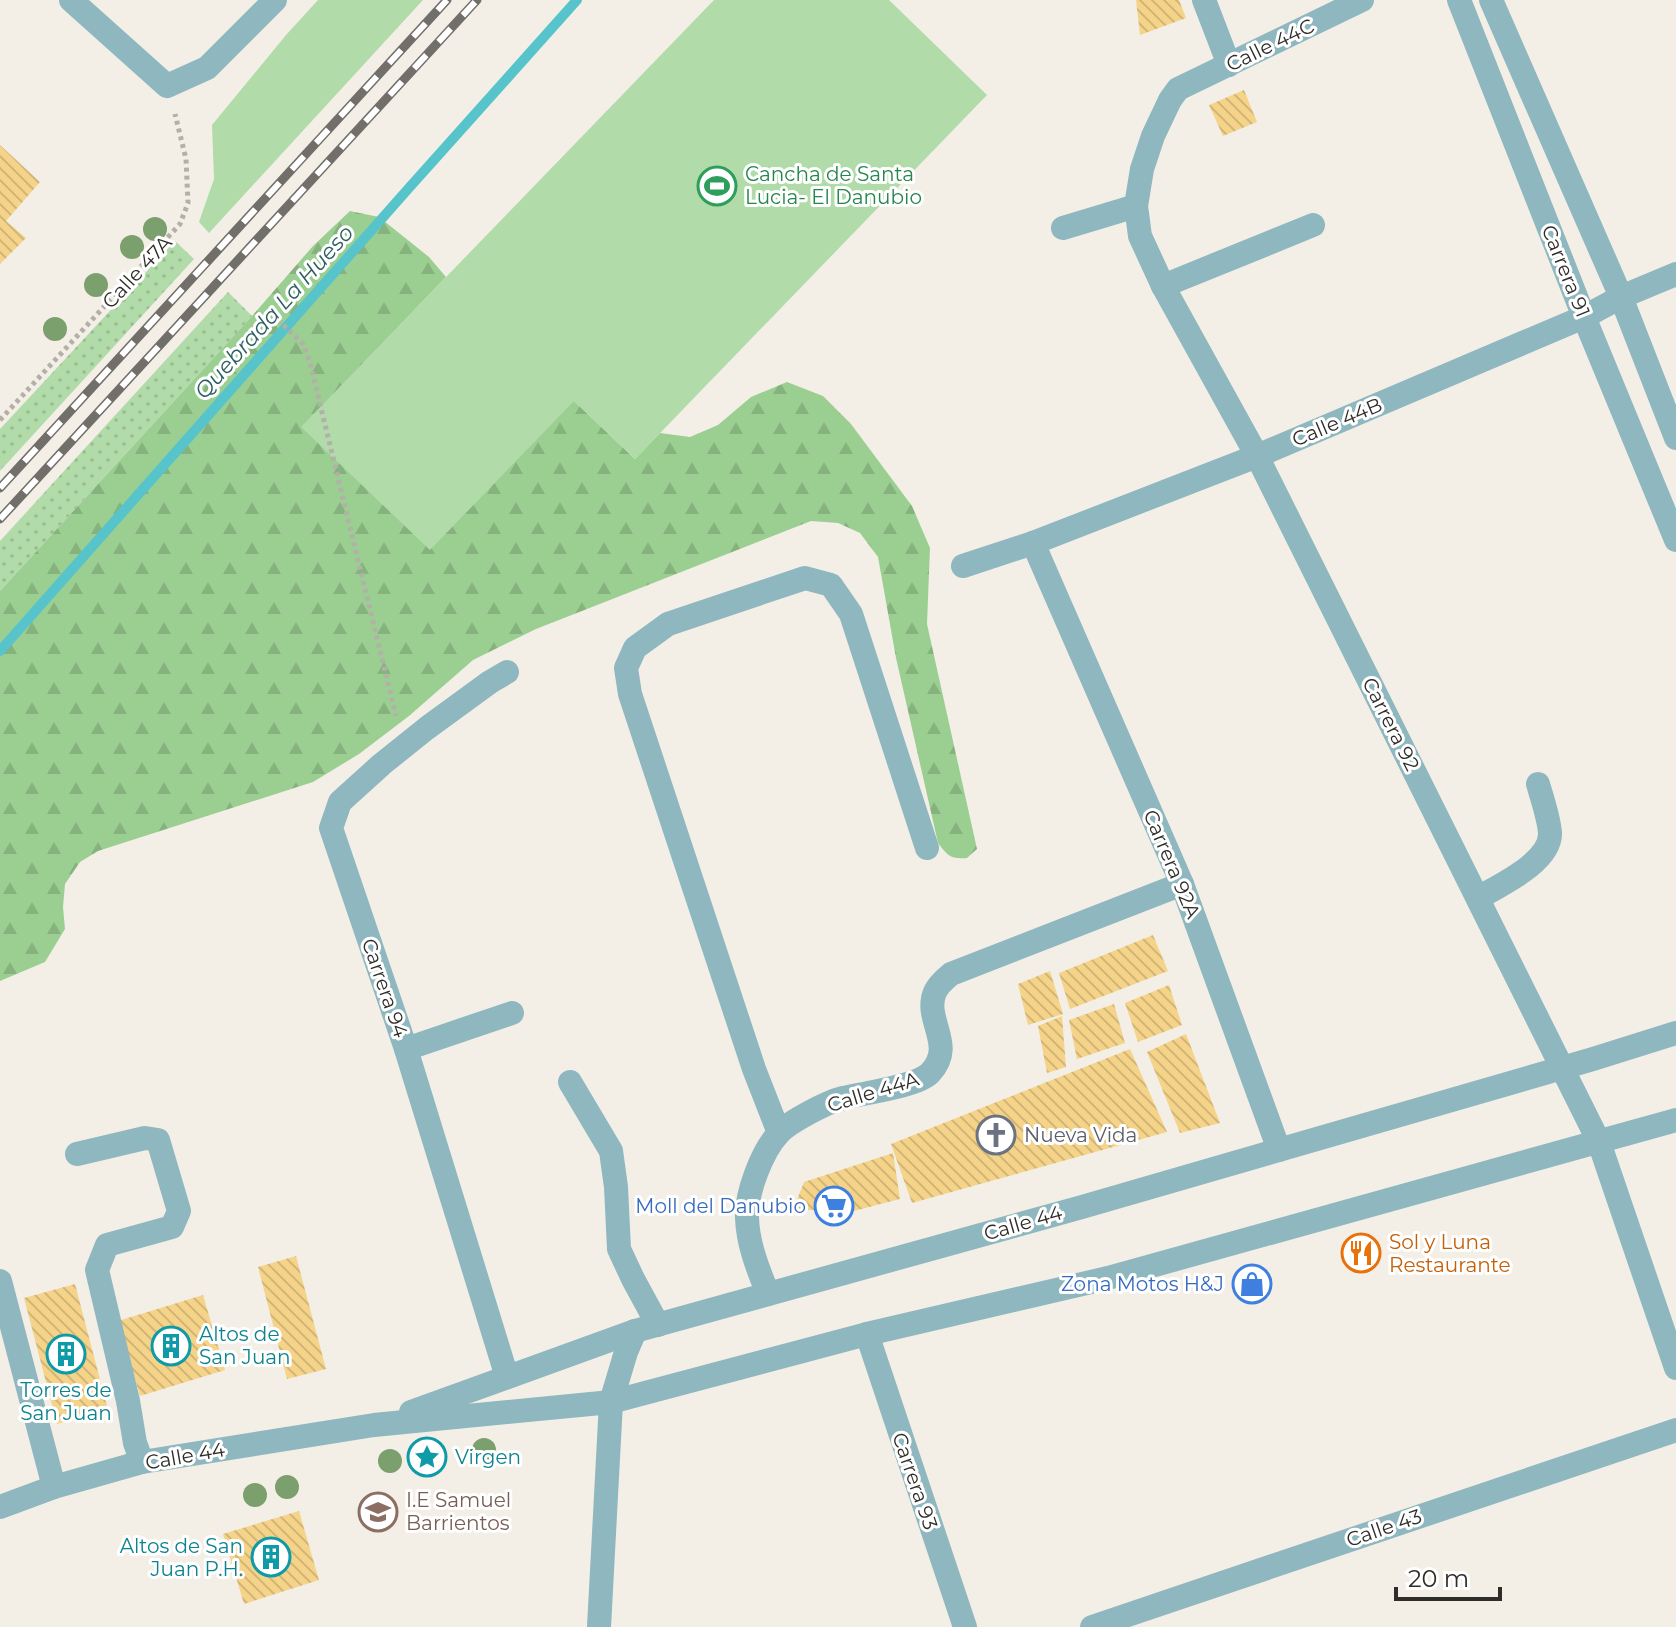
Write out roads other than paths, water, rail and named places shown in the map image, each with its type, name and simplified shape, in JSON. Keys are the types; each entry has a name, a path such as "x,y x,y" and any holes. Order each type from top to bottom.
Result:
{"street":[{"path":"71,0 167,86 207,68 275,0"},
{"path":"1204,0 1229,65"},
{"name":"Calle 44C","path":"1178,89 1362,0"},
{"name":"Carrera 91","path":"1459,0 1676,540"},
{"name":"Carrera 91","path":"1491,0 1621,297 1676,438"},
{"name":"Carrera 92","path":"1178,89 1153,136 1142,169 1136,206 1140,236 1163,286 1257,456 1599,1142 1676,1368"},
{"path":"1063,228 1136,206"},
{"path":"1163,286 1313,225"},
{"name":"Calle 44B","path":"963,566 1033,543 1257,456 1584,317 1621,297 1676,274"},
{"name":"Carrera 92A","path":"1033,543 1182,884 1279,1150"},
{"path":"779,1133 754,1069 630,694 626,668 635,648 668,624 805,578 831,585 851,614 927,848"},
{"name":"Carrera 94","path":"507,672 403,747 340,802 331,828 406,1049 507,1377"},
{"path":"1478,898 1536,861 1547,849 1550,833 1538,784"},
{"name":"Calle 44A","path":"768,1294 749,1241 747,1208 757,1169 779,1133 838,1099 904,1085 927,1076 938,1062 942,1049 933,1008 934,994 951,974 1182,884"},
{"path":"406,1049 512,1013"},
{"name":"Calle 44","path":"374,1425 647,1328 1279,1150 1676,1033"},
{"path":"570,1082 611,1151 619,1249 633,1279 647,1328 626,1352 611,1402 599,1627"},
{"name":"Calle 44","path":"0,1507 54,1487 142,1462 374,1425 611,1402 867,1334 1108,1278 1676,1120"},
{"path":"77,1154 145,1138 158,1140 179,1211 172,1227 107,1245 97,1270 135,1443 142,1462"},
{"path":"0,1281 54,1487"},
{"name":"Carrera 93","path":"867,1334 965,1627"},
{"name":"Calle 43","path":"1092,1627 1676,1430"}],"waterway":[{"name":"Quebrada La Hueso","path":"0,651 577,0"}],"railway":[{"path":"0,488 447,0"},
{"path":"0,519 477,0"}],"place":[{"name":"Cancha de Santa Lucia- El Danubio","path":"717,186"},
{"name":"Nueva Vida","path":"996,1135"},
{"name":"Moll del Danubio","path":"834,1206"},
{"name":"Sol y Luna Restaurante","path":"1361,1253"},
{"name":"Zona Motos H&J","path":"1252,1284"},
{"name":"Altos de San Juan","path":"171,1346"},
{"name":"Torres de San Juan","path":"66,1354"},
{"name":"Virgen","path":"427,1457"},
{"name":"I.E Samuel Barrientos","path":"378,1512"},
{"name":"Altos de San Juan P.H.","path":"271,1557"}]}
